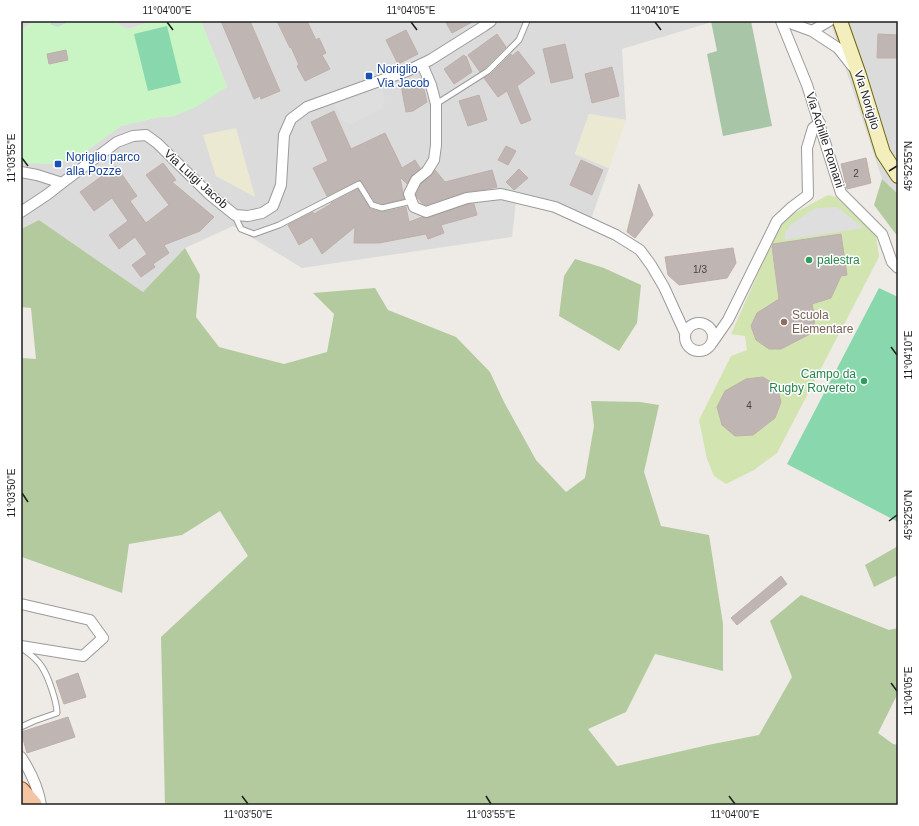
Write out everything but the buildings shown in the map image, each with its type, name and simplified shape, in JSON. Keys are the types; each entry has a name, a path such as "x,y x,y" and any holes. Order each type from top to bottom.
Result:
{"main road":[{"name":"Via Noriglio","path":"840,21 884,153 898,176"},
{"path":"21,790 34,805"}],"street":[{"name":"Via Luigi Jacob","path":"21,212 48,194 117,142 133,136 146,135 157,143 209,194 235,215 248,216 262,213 273,206 281,186 284,135 291,119 308,107 407,71 422,64 491,21"},
{"name":"Via Achille Romani","path":"781,21 807,85 842,193 882,234 892,262 898,268"},
{"path":"812,31 829,21"},
{"path":"794,22 812,31 838,48 859,75"},
{"path":"422,64 431,86 436,104 436,145 434,160 426,171 416,180 409,194 414,207 426,212 468,198 501,194 555,207 616,235 640,250 651,265 664,287 685,333 686,342 691,350 700,352 710,346 728,320 777,221 808,195 807,148 814,128 820,123"},
{"path":"21,172 37,175 62,183"},
{"path":"685,333 690,326 695,324 704,324 708,326 713,334 712,343"},
{"path":"21,604 90,620 103,638 83,656 21,647"},
{"path":"21,757 30,772 39,793 41,805"}],"lane":[{"path":"436,104 488,71 519,40 528,21"},
{"path":"235,215 241,228 254,234 279,225 359,184 372,205 382,208 412,201"},
{"path":"21,647 42,666 57,705 57,713 34,720 21,726"}],"shaded area":[{"path":"21,21 35,21 21,30"},
{"path":"115,21 152,21 128,29"},
{"path":"201,21 715,21 622,49 626,120 589,114 575,154 609,168 591,219 516,202 512,237 302,268 233,226 185,248 143,292 39,220 21,229 21,161 23,163 75,159 121,126 159,117 174,116 227,87"},
{"path":"830,21 898,21 898,194 882,179"},
{"path":"378,81 385,97 382,109 351,124 343,121 331,98"},
{"path":"589,114 626,120 609,168 575,154"},
{"path":"236,128 255,197 216,176 203,135"},
{"path":"837,207 864,228 785,240 785,234 790,225 815,208"}],"green space":[{"path":"35,21 51,21 51,25 58,27 71,21 115,21 128,29 152,21 201,21 227,87 196,107 174,116 159,117 121,126 75,159 50,164 22,163 21,30","holes":["66,50 68,60 49,64 48,54"]},
{"path":"51,21 71,21 58,27 51,25"},
{"path":"711,21 751,21 772,126 723,136 707,54 717,51"},
{"path":"167,26 181,83 148,91 134,34"},
{"path":"882,179 898,194 898,237 874,205"},
{"path":"828,195 836,197 876,235 879,257 777,453 754,470 726,484 714,476 707,459 699,420 731,356 747,350 745,336 731,334 780,224 791,215","holes":["841,234 847,275 841,276 831,298 812,304 815,319 812,333 781,349 769,349 756,340 751,326 757,313 779,299 771,245","763,377 777,386 781,402 775,418 753,434 735,436 722,425 717,407 725,391 746,379"]},
{"path":"39,220 143,292 185,248 200,275 196,317 219,347 284,364 327,352 334,314 313,293 375,288 388,310 456,337 490,372 504,402 536,460 566,492 585,478 594,426 591,401 640,402 659,405 644,472 661,526 709,535 723,624 723,671 655,654 626,712 588,729 617,766 759,735 792,677 770,621 801,595 889,630 898,628 898,693 878,733 893,744 898,745 898,805 165,805 161,637 248,556 220,511 182,535 129,544 122,593 22,557 21,560 21,358 36,359 31,308 21,307 21,229"},
{"path":"575,259 604,268 641,285 637,323 619,351 559,316 564,276"},
{"name":"Campo da Rugby Rovereto","path":"879,288 898,297 898,522 787,464"},
{"path":"898,546 898,575 874,587 865,565"}],"place":[{"name":"Noriglio Via Jacob","path":"369,76"},
{"name":"Noriglio parco alla Pozze","path":"58,164"},
{"name":"palestra","path":"809,260"},
{"name":"Scuola Elementare","path":"784,322"},
{"name":"Campo da Rugby Rovereto","path":"864,381"}]}
